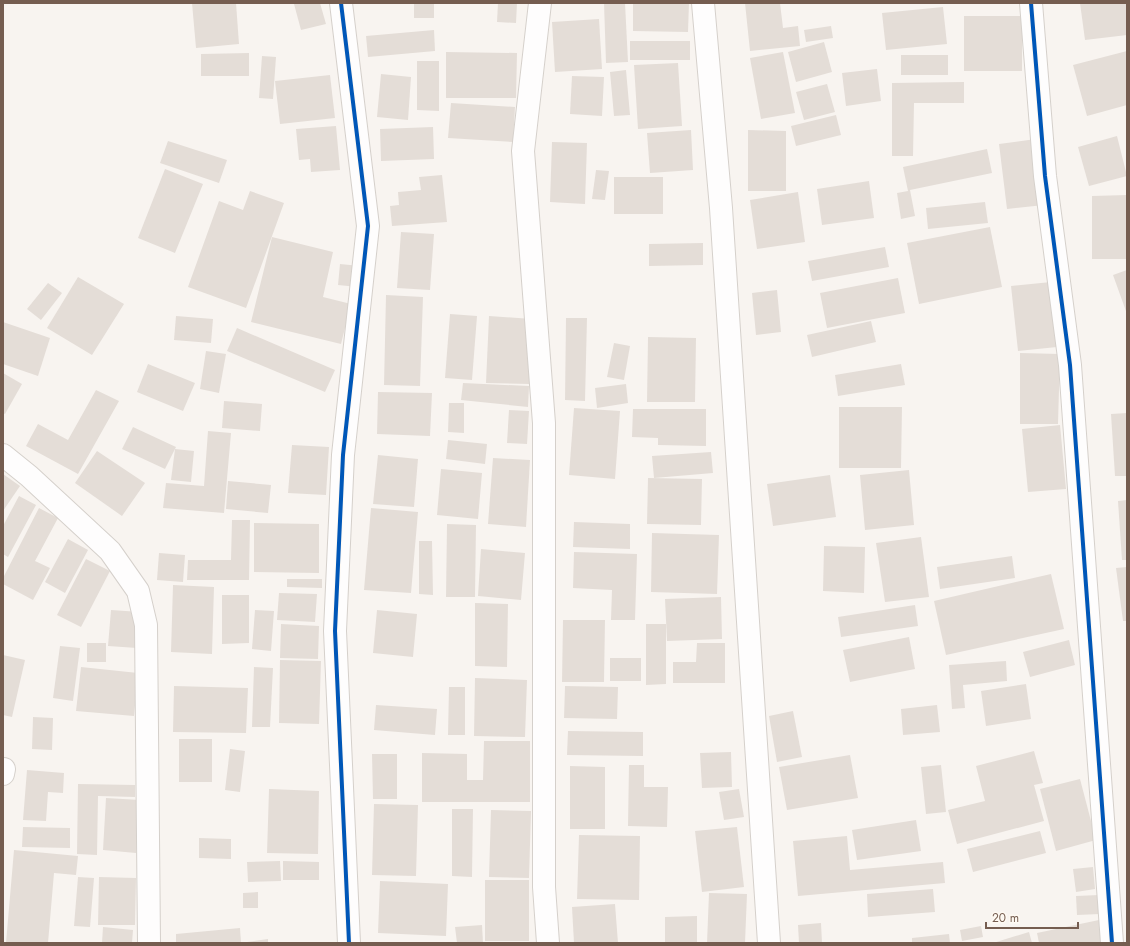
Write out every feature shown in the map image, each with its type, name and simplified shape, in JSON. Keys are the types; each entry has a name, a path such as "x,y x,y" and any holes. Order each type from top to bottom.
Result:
{"street":[{"path":"341,3 368,226 343,455 335,631 349,943"},
{"path":"540,3 523,151 544,423 544,887 548,943"},
{"path":"703,3 721,208 769,943"},
{"path":"1031,3 1045,176 1070,364 1112,943"},
{"path":"3,455 29,476 110,551 138,591 146,625 149,943"}],"building":[{"path":"192,3 236,3 239,44 196,48"},
{"path":"320,3 326,24 301,30 294,4"},
{"path":"414,3 434,3 434,18 414,18"},
{"path":"498,3 517,3 516,23 497,22"},
{"path":"604,3 625,3 628,62 606,63"},
{"path":"633,3 689,3 688,32 633,31"},
{"path":"745,3 780,3 783,28 798,26 800,46 750,51"},
{"path":"1080,3 1127,3 1127,35 1085,40"},
{"path":"943,7 947,44 886,50 882,13"},
{"path":"964,16 1022,16 1022,71 964,71"},
{"path":"599,19 602,69 555,72 552,22"},
{"path":"831,26 833,38 806,42 804,30"},
{"path":"434,30 435,51 368,57 366,36"},
{"path":"630,41 690,41 690,60 630,60"},
{"path":"824,42 832,72 796,82 788,52"},
{"path":"1127,51 1127,105 1087,116 1073,65"},
{"path":"446,52 517,53 516,98 446,98"},
{"path":"783,52 795,113 761,119 750,58"},
{"path":"249,53 249,76 201,76 201,54"},
{"path":"901,55 948,55 948,75 901,75"},
{"path":"262,56 276,57 273,99 259,98"},
{"path":"417,61 439,61 439,111 417,110"},
{"path":"678,63 682,126 638,129 634,65"},
{"path":"877,69 881,101 846,106 842,73"},
{"path":"626,70 630,115 614,116 610,72"},
{"path":"381,74 411,77 408,120 377,117"},
{"path":"330,75 335,118 280,124 275,81"},
{"path":"572,76 604,77 602,116 570,114"},
{"path":"964,82 964,103 914,103 913,156 892,156 892,83"},
{"path":"827,84 835,112 804,120 796,92"},
{"path":"451,103 515,107 513,142 448,138"},
{"path":"836,115 841,135 796,146 791,126"},
{"path":"336,126 340,170 311,172 310,159 299,160 296,129"},
{"path":"433,127 434,159 381,161 380,129"},
{"path":"691,130 693,170 650,173 647,133"},
{"path":"748,130 786,131 786,191 748,191"},
{"path":"1117,136 1127,176 1089,186 1078,147"},
{"path":"1036,139 1044,205 1007,209 999,144"},
{"path":"168,141 227,160 219,183 160,163"},
{"path":"552,142 587,143 585,204 550,202"},
{"path":"987,149 992,173 910,190 915,216 901,219 897,193 908,191 903,167"},
{"path":"165,169 203,184 175,253 138,238"},
{"path":"596,170 609,171 605,200 592,199"},
{"path":"442,175 447,222 392,226 390,206 399,205 398,192 421,190 419,177"},
{"path":"614,177 663,177 663,214 614,214"},
{"path":"869,181 874,218 822,225 817,189"},
{"path":"250,191 284,203 246,308 188,287 219,201 243,210"},
{"path":"798,192 805,242 757,249 750,200"},
{"path":"1127,195 1127,259 1092,259 1092,196"},
{"path":"985,202 988,223 928,229 926,208"},
{"path":"990,227 1002,287 919,304 907,243"},
{"path":"401,232 434,234 430,290 397,288"},
{"path":"272,237 333,252 323,297 351,304 341,344 251,322"},
{"path":"703,243 703,265 649,266 649,244"},
{"path":"885,247 889,267 812,281 808,261"},
{"path":"340,264 360,266 358,287 338,285"},
{"path":"1127,270 1127,314 1113,275"},
{"path":"78,277 124,304 92,355 47,328"},
{"path":"898,278 905,313 827,328 820,293"},
{"path":"1051,282 1057,347 1018,351 1011,286"},
{"path":"48,283 62,293 41,320 27,309"},
{"path":"777,290 781,332 756,335 752,293"},
{"path":"386,295 423,297 420,386 384,385"},
{"path":"450,314 477,316 472,380 445,378"},
{"path":"176,316 213,319 211,343 174,340"},
{"path":"489,316 532,319 529,384 486,383"},
{"path":"566,318 587,318 585,401 565,400"},
{"path":"871,321 876,342 812,357 807,335"},
{"path":"3,322 50,338 38,376 3,364"},
{"path":"237,328 335,370 325,392 227,351"},
{"path":"648,337 696,338 695,402 647,402"},
{"path":"614,343 630,346 624,380 607,377"},
{"path":"206,351 226,354 219,393 200,389"},
{"path":"1020,353 1060,354 1058,424 1020,424"},
{"path":"148,364 195,383 183,411 137,392"},
{"path":"901,364 905,385 838,396 835,375"},
{"path":"3,373 22,384 5,414 3,413"},
{"path":"463,383 529,386 528,407 461,400"},
{"path":"626,384 628,403 597,408 595,388"},
{"path":"96,390 119,401 78,474 26,446 38,424 68,440"},
{"path":"378,392 432,393 430,436 377,434"},
{"path":"224,401 262,404 260,431 222,428"},
{"path":"449,403 464,403 464,433 448,432"},
{"path":"839,407 902,407 901,468 839,468"},
{"path":"574,408 620,411 615,479 569,475"},
{"path":"633,409 706,409 706,446 658,445 658,438 632,437"},
{"path":"509,410 529,411 527,444 507,443"},
{"path":"1127,413 1127,476 1115,476 1111,414"},
{"path":"1060,425 1066,489 1028,492 1022,429"},
{"path":"133,427 176,447 165,469 122,449"},
{"path":"208,431 231,433 224,513 163,508 166,483 204,486"},
{"path":"448,440 487,444 485,464 446,459"},
{"path":"292,445 329,447 326,495 288,493"},
{"path":"175,449 194,451 191,482 171,480"},
{"path":"97,451 145,483 122,516 75,483"},
{"path":"711,452 713,473 654,478 652,456"},
{"path":"378,455 418,459 414,507 373,504"},
{"path":"493,458 530,460 526,527 488,524"},
{"path":"441,469 482,473 478,519 437,515"},
{"path":"909,470 914,525 865,530 860,475"},
{"path":"3,474 20,486 3,511"},
{"path":"830,475 836,517 773,526 767,484"},
{"path":"648,478 702,479 701,525 647,524"},
{"path":"228,481 271,485 268,513 226,509"},
{"path":"19,496 36,505 8,557 3,554 3,526"},
{"path":"1127,500 1127,560 1122,560 1118,501"},
{"path":"39,508 58,518 35,561 50,568 33,600 3,584 3,578"},
{"path":"371,508 418,512 411,593 364,590"},
{"path":"232,520 250,520 249,580 187,580 188,560 231,560"},
{"path":"574,522 630,524 630,549 573,547"},
{"path":"254,523 319,524 319,573 254,572"},
{"path":"447,524 476,525 475,597 446,597"},
{"path":"652,533 719,535 717,594 651,592"},
{"path":"921,537 929,597 885,602 876,543"},
{"path":"68,539 88,550 65,593 45,582"},
{"path":"419,541 432,541 433,595 419,594"},
{"path":"824,546 865,547 864,593 823,591"},
{"path":"481,549 525,553 521,600 478,596"},
{"path":"574,552 637,554 635,620 611,620 612,590 573,588"},
{"path":"159,553 185,555 183,582 157,580"},
{"path":"1012,556 1015,578 940,589 937,567"},
{"path":"86,559 110,571 81,627 57,615"},
{"path":"1127,567 1127,621 1123,621 1116,568"},
{"path":"1051,574 1064,629 946,655 934,601"},
{"path":"287,579 322,579 322,588 287,587"},
{"path":"173,585 214,587 212,654 171,652"},
{"path":"279,593 317,594 315,622 277,620"},
{"path":"222,595 249,595 249,643 222,644"},
{"path":"721,597 722,639 667,641 665,599"},
{"path":"475,603 508,604 507,667 475,666"},
{"path":"915,605 918,626 841,637 838,617"},
{"path":"111,610 140,612 137,648 108,646"},
{"path":"255,610 274,611 271,651 252,649"},
{"path":"377,610 417,614 413,657 373,653"},
{"path":"563,620 605,620 604,682 562,682"},
{"path":"281,624 319,626 318,659 280,658"},
{"path":"646,624 666,624 666,684 646,685"},
{"path":"909,637 915,669 850,682 843,650"},
{"path":"1069,640 1075,665 1030,677 1023,652"},
{"path":"87,643 106,643 106,662 87,662"},
{"path":"697,643 725,643 725,683 673,683 673,662 696,662"},
{"path":"60,646 80,648 73,701 53,698"},
{"path":"3,655 25,660 12,717 3,715"},
{"path":"610,658 641,658 641,681 610,681"},
{"path":"280,660 321,661 319,724 279,723"},
{"path":"1006,661 1007,681 963,685 965,708 952,709 949,665"},
{"path":"81,667 138,673 134,716 76,711"},
{"path":"254,667 273,668 270,727 252,727"},
{"path":"475,678 527,680 525,737 474,736"},
{"path":"1026,684 1031,719 986,726 981,691"},
{"path":"174,686 248,688 246,733 173,732"},
{"path":"565,686 618,687 617,719 564,718"},
{"path":"449,687 465,687 465,735 448,735"},
{"path":"376,705 437,709 435,735 374,730"},
{"path":"937,705 940,732 903,735 901,709"},
{"path":"793,711 802,757 777,762 769,716"},
{"path":"33,717 53,718 52,750 32,749"},
{"path":"568,731 643,732 643,756 567,755"},
{"path":"179,739 212,739 212,782 179,782"},
{"path":"484,741 530,741 530,802 422,802 422,753 467,754 467,780 483,780"},
{"path":"230,749 245,751 240,792 225,790"},
{"path":"1034,751 1043,783 1034,785 1044,821 957,844 948,810 985,801 976,766"},
{"path":"731,752 732,787 702,788 700,753"},
{"path":"372,754 397,754 397,799 373,799"},
{"path":"850,755 858,798 787,810 779,767"},
{"path":"629,765 644,765 644,787 668,787 667,827 628,826"},
{"path":"941,765 946,812 926,814 921,767"},
{"path":"570,766 605,767 605,829 570,829"},
{"path":"27,770 64,773 63,793 48,792 46,821 23,820"},
{"path":"1080,779 1096,840 1056,851 1040,789"},
{"path":"78,784 135,785 135,797 98,796 97,855 77,854"},
{"path":"269,789 319,791 318,854 267,853"},
{"path":"739,789 744,817 724,820 719,792"},
{"path":"106,798 140,800 136,853 103,850"},
{"path":"374,804 418,805 416,876 372,875"},
{"path":"452,809 473,809 472,877 452,876"},
{"path":"491,810 531,811 529,878 489,877"},
{"path":"916,820 921,851 857,860 852,830"},
{"path":"23,827 70,828 70,848 22,847"},
{"path":"737,827 744,887 702,892 695,831"},
{"path":"1040,831 1046,853 973,872 967,849"},
{"path":"579,835 640,836 639,900 577,899"},
{"path":"847,836 850,870 943,862 945,883 798,896 793,841"},
{"path":"199,838 231,839 231,859 199,858"},
{"path":"14,850 78,856 76,875 54,873 48,943 6,943"},
{"path":"280,861 281,881 248,882 247,862"},
{"path":"283,861 319,862 319,880 283,880"},
{"path":"1093,867 1095,889 1076,892 1073,869"},
{"path":"78,877 94,878 90,927 74,926"},
{"path":"99,877 136,878 135,925 98,925"},
{"path":"485,880 529,880 529,941 485,941"},
{"path":"380,881 448,884 446,936 378,933"},
{"path":"933,889 935,912 868,917 867,894"},
{"path":"258,892 258,908 243,908 243,893"},
{"path":"709,893 747,894 745,943 707,943"},
{"path":"1099,895 1100,914 1077,915 1076,896"},
{"path":"615,904 618,943 574,943 572,907"},
{"path":"697,916 697,943 665,943 665,917"},
{"path":"1099,920 1104,943 1039,943 1037,933"},
{"path":"821,923 822,943 799,943 798,925"},
{"path":"482,925 483,943 457,943 455,927"},
{"path":"981,926 983,937 962,941 960,930"},
{"path":"103,927 133,930 132,943 102,943"},
{"path":"240,928 241,943 176,943 176,934"},
{"path":"1029,932 1032,943 993,943"},
{"path":"949,934 950,943 912,943 912,938"},
{"path":"268,939 268,943 247,943 247,942"}],"cycle path":[{"path":"341,3 368,226 343,455 335,631 349,943"},
{"path":"1031,3 1045,176 1070,365 1112,943"}]}
